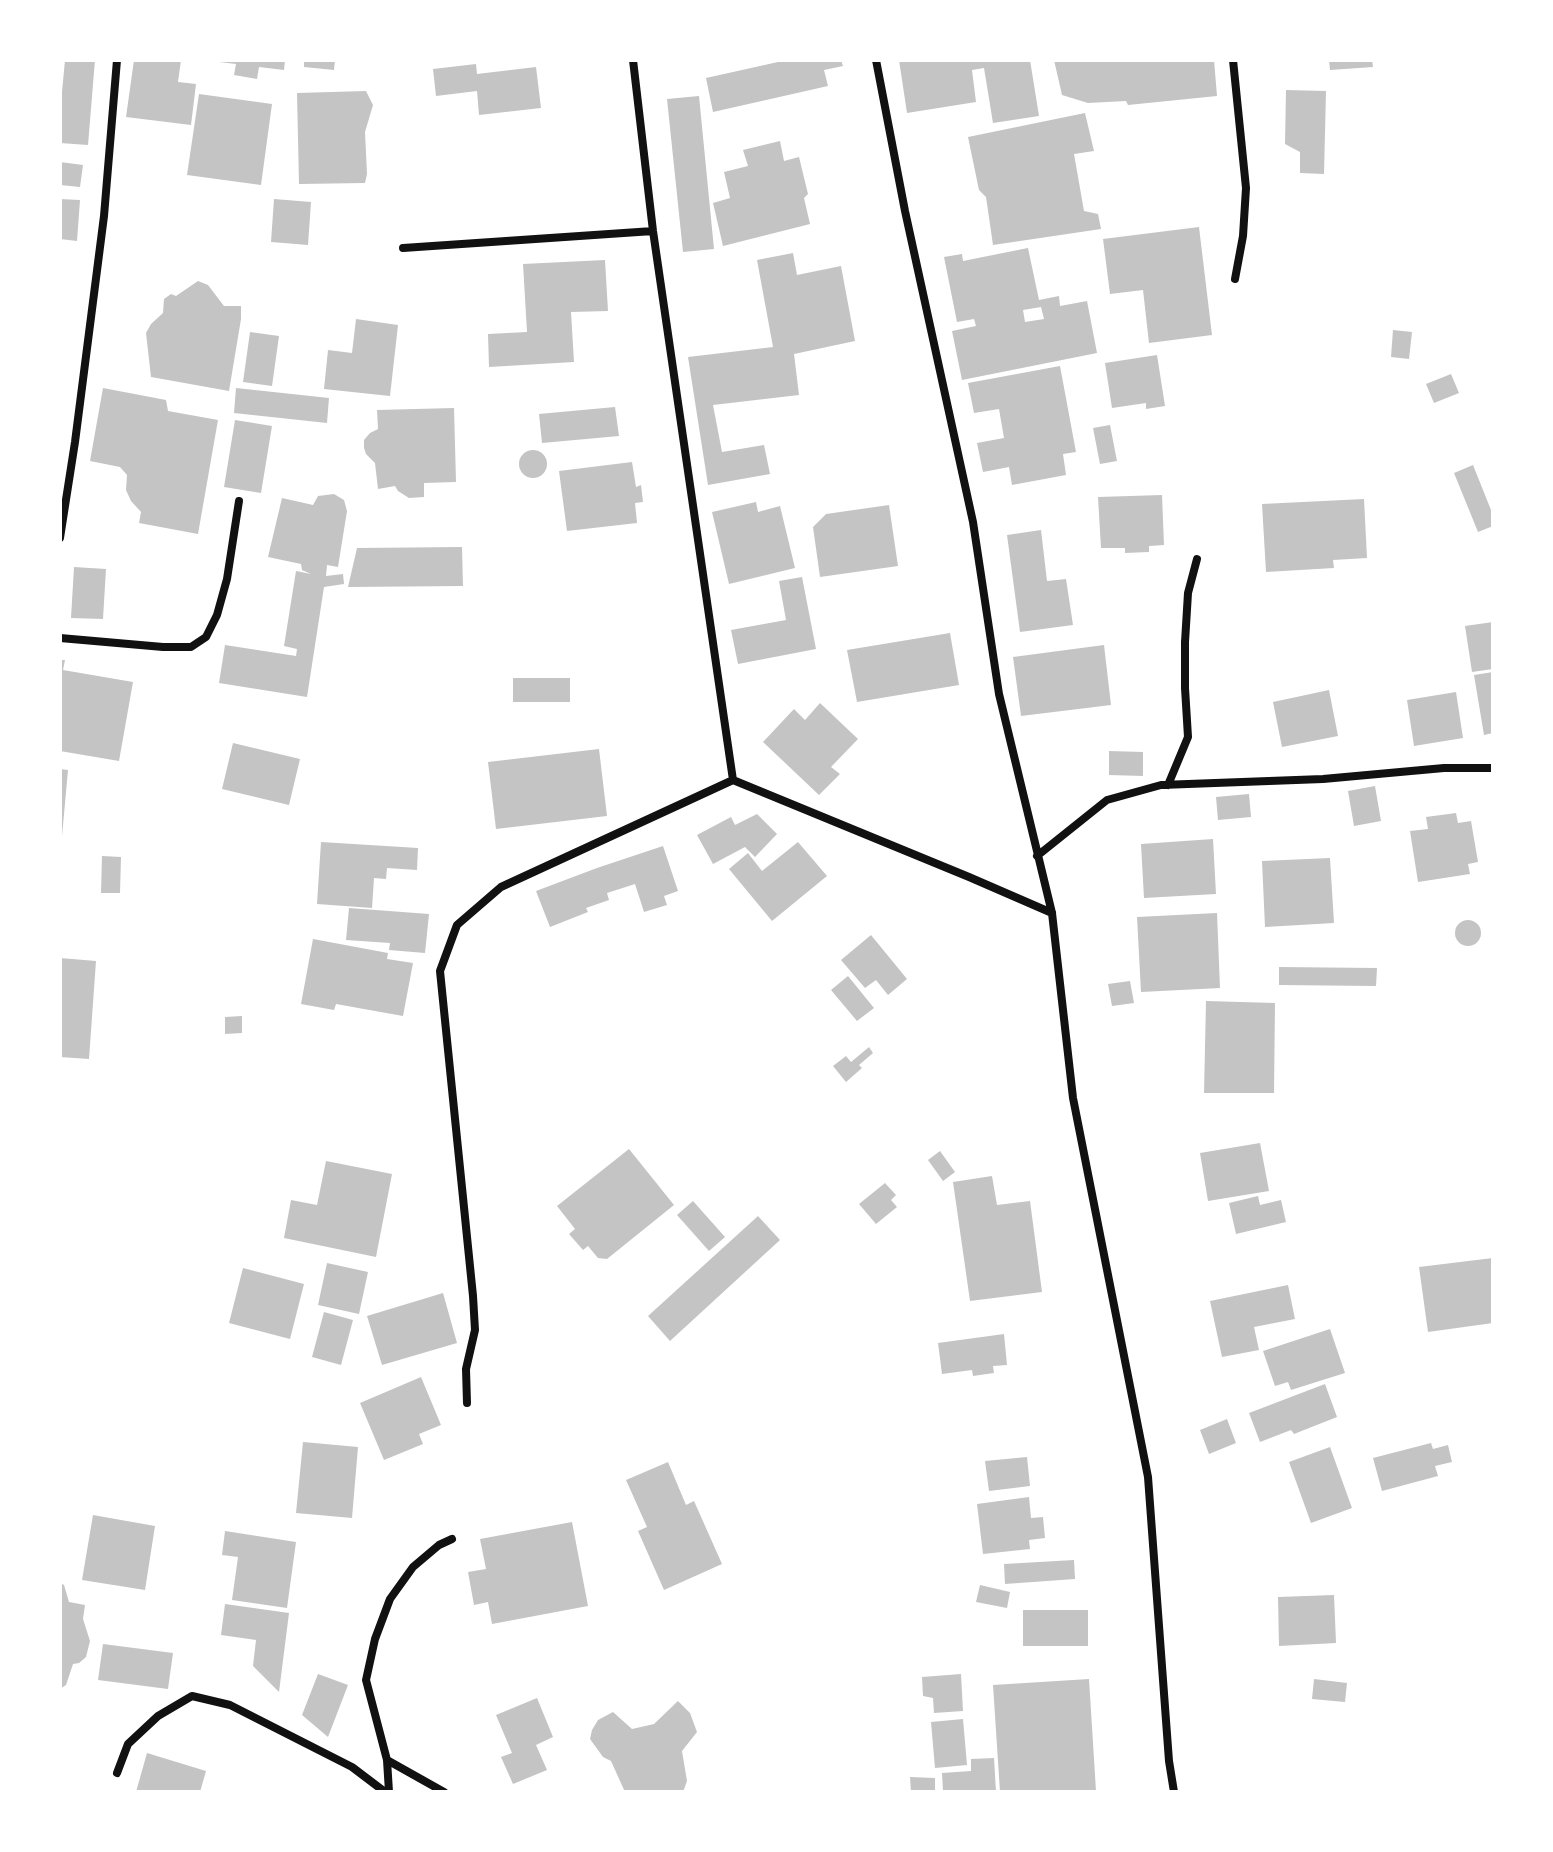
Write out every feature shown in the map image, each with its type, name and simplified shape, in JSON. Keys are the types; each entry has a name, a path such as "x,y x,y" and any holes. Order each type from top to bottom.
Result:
{"street":[{"path":"60,538 104,216 117,60"},
{"path":"633,60 653,231 733,780"},
{"path":"876,60 905,211 973,522 999,694 1052,913 1073,1098 1148,1477 1169,1761 1174,1792"},
{"path":"1233,60 1246,188 1243,236 1235,279"},
{"path":"403,248 653,231"},
{"path":"60,638 191,647 206,637 217,615 227,579 239,501"},
{"path":"1168,785 1188,737 1185,642 1188,593 1197,559"},
{"path":"1037,856 1107,800 1161,785 1493,768"},
{"path":"467,1403 466,1369 475,1330 473,1296 440,971 457,925 501,887 733,780 1052,913"},
{"path":"387,1792 387,1760 366,1680 375,1639 390,1599 413,1567 439,1545 452,1539"},
{"path":"117,1773 128,1744 158,1716 192,1696 230,1705 352,1767 387,1792"},
{"path":"387,1760 444,1792"}],"building":[{"path":"65,60 95,60 88,145 60,143"},
{"path":"134,60 181,60 178,82 196,84 191,125 126,117"},
{"path":"219,60 285,60 284,70 259,67 257,79 234,75 236,64"},
{"path":"304,60 335,60 334,70 304,67"},
{"path":"787,60 841,60 843,66 824,70 828,86 713,112 706,78"},
{"path":"899,60 1030,60 1039,116 993,123 984,68 972,70 976,102 907,113"},
{"path":"1054,60 1214,60 1217,96 1128,105 1126,101 1088,103 1062,95"},
{"path":"1329,60 1372,60 1373,67 1330,70"},
{"path":"476,64 477,74 536,67 541,108 479,115 477,91 436,96 433,69"},
{"path":"1286,90 1326,91 1324,174 1300,173 1300,152 1285,144"},
{"path":"366,91 373,105 365,132 365,183 299,184 297,93"},
{"path":"199,94 272,104 261,185 187,175"},
{"path":"699,96 714,249 683,252 667,99"},
{"path":"1085,113 1094,151 1074,154 1084,211 1098,214 1101,229 993,245 986,197 979,190 968,137"},
{"path":"780,141 784,161 799,157 808,194 804,198 810,224 723,246 713,203 730,198 724,172 748,166 743,150"},
{"path":"60,162 83,165 80,187 60,185"},
{"path":"60,199 80,200 77,241 60,239"},
{"path":"274,199 311,202 308,245 271,242"},
{"path":"1199,227 1212,335 1149,343 1143,290 1110,294 1103,239"},
{"path":"1028,248 1039,300 1059,296 1060,306 1087,301 1097,353 962,380 952,331 976,326 974,319 957,322 944,257 962,254 963,261","holes":["1041,307 1044,319 1025,322 1023,310"]},
{"path":"793,253 797,275 841,266 855,341 794,354 799,395 713,405 722,452 764,445 770,474 708,485 688,357 773,347 757,260"},
{"path":"605,260 608,311 571,312 574,362 489,367 488,334 527,332 523,264"},
{"path":"198,281 208,285 224,306 241,306 229,391 151,377 146,333 163,313 164,299 171,294 176,296"},
{"path":"356,319 398,325 390,396 324,389 328,350 352,353"},
{"path":"1393,330 1412,332 1409,359 1391,357"},
{"path":"250,332 279,336 272,386 243,382"},
{"path":"1157,355 1165,406 1146,409 1146,403 1112,408 1105,363"},
{"path":"1060,366 1076,452 1063,454 1066,475 1012,485 1009,467 983,472 977,443 1004,438 999,409 974,413 968,383"},
{"path":"1451,374 1459,393 1434,403 1426,384"},
{"path":"103,388 166,400 168,411 218,420 198,534 139,523 141,512 126,490 127,475 120,467 90,461"},
{"path":"236,388 329,398 327,423 234,413"},
{"path":"615,407 619,436 542,443 539,414"},
{"path":"454,408 456,482 424,483 424,497 409,498 395,486 378,489 375,463 364,448 364,440 378,429 377,410"},
{"path":"235,420 272,426 261,493 224,487"},
{"path":"1110,425 1117,461 1100,464 1093,428"},
{"path":"533,450 543,454 547,464 543,474 533,478 523,474 519,464 523,454"},
{"path":"632,462 636,487 641,485 643,502 635,503 637,523 567,531 559,471"},
{"path":"1473,465 1493,515 1493,526 1478,532 1454,473"},
{"path":"334,494 344,500 347,511 338,567 327,565 326,576 343,574 344,584 324,587 307,697 219,683 225,645 296,656 297,649 284,646 296,571 311,574 302,570 301,564 268,557 282,498 313,505 318,496"},
{"path":"1162,495 1164,545 1149,546 1149,552 1125,553 1125,548 1101,548 1098,497"},
{"path":"1364,499 1367,558 1333,560 1334,568 1266,572 1262,504"},
{"path":"756,502 758,512 780,506 795,568 729,584 712,512"},
{"path":"889,505 898,566 820,577 813,527 826,514"},
{"path":"1041,530 1047,581 1066,579 1073,625 1020,632 1007,535"},
{"path":"462,547 463,586 348,587 357,548"},
{"path":"74,567 106,569 103,619 71,618"},
{"path":"802,577 816,649 738,664 731,630 786,620 779,581"},
{"path":"1493,622 1493,669 1472,672 1465,626"},
{"path":"950,633 959,685 857,702 847,650"},
{"path":"1104,645 1111,705 1021,716 1013,657"},
{"path":"60,660 65,660 63,670 133,682 119,761 60,751"},
{"path":"1493,672 1493,733 1484,735 1474,675"},
{"path":"513,678 570,678 570,702 513,702"},
{"path":"1329,690 1338,736 1282,747 1273,702"},
{"path":"1456,692 1463,738 1414,746 1407,700"},
{"path":"820,703 858,739 831,767 840,774 819,795 763,742 794,709 805,720"},
{"path":"233,743 300,759 289,805 222,789"},
{"path":"599,749 607,816 496,829 488,762"},
{"path":"1109,751 1143,752 1143,776 1109,775"},
{"path":"60,769 68,770 62,836 60,835"},
{"path":"1375,786 1381,821 1354,826 1348,791"},
{"path":"1249,794 1251,817 1218,820 1216,797"},
{"path":"1456,813 1458,823 1471,821 1478,862 1468,864 1470,874 1418,882 1410,831 1428,829 1426,817"},
{"path":"757,814 777,834 755,857 745,847 713,864 697,835 731,817 735,825"},
{"path":"1213,839 1216,894 1144,898 1141,844"},
{"path":"321,842 418,848 417,870 387,868 386,879 374,878 372,908 317,904"},
{"path":"798,842 827,876 772,921 729,869 748,853 762,871"},
{"path":"663,846 678,891 664,896 667,905 644,912 635,884 607,893 609,900 550,927 536,891"},
{"path":"102,856 121,857 120,893 101,893"},
{"path":"1330,858 1334,923 1265,927 1262,861"},
{"path":"349,908 429,914 425,953 389,950 390,943 346,940"},
{"path":"1217,913 1220,988 1141,992 1137,917"},
{"path":"1468,920 1477,924 1481,933 1477,942 1468,946 1459,942 1455,933 1459,924"},
{"path":"871,935 907,979 888,995 876,980 865,988 841,960"},
{"path":"313,939 388,953 387,959 413,963 403,1016 336,1004 334,1010 301,1004"},
{"path":"60,958 96,961 89,1059 60,1057"},
{"path":"1279,967 1377,968 1376,986 1279,985"},
{"path":"848,976 874,1008 857,1021 831,990"},
{"path":"1130,981 1134,1003 1112,1006 1108,984"},
{"path":"1206,1001 1275,1003 1274,1093 1204,1093"},
{"path":"242,1016 242,1033 225,1034 225,1017"},
{"path":"869,1047 873,1053 846,1082 833,1066 846,1056 851,1062"},
{"path":"1260,1143 1269,1191 1208,1201 1200,1153"},
{"path":"629,1149 674,1205 607,1259 598,1258 588,1246 583,1250 569,1234 575,1229 557,1206"},
{"path":"940,1151 955,1172 943,1181 928,1160"},
{"path":"326,1161 392,1174 376,1257 284,1238 291,1200 317,1205"},
{"path":"992,1176 997,1205 1030,1201 1042,1292 970,1301 953,1182"},
{"path":"885,1183 896,1195 891,1200 897,1207 876,1224 859,1204"},
{"path":"1258,1196 1260,1205 1281,1200 1286,1222 1236,1234 1229,1203"},
{"path":"693,1201 725,1237 709,1251 677,1215"},
{"path":"758,1216 780,1240 670,1341 648,1316"},
{"path":"1493,1258 1493,1323 1428,1332 1419,1267"},
{"path":"327,1263 368,1272 359,1314 318,1305"},
{"path":"243,1268 304,1284 290,1339 229,1323"},
{"path":"1288,1285 1295,1319 1254,1327 1259,1350 1222,1357 1210,1301"},
{"path":"443,1293 457,1343 382,1365 367,1316"},
{"path":"324,1312 353,1320 341,1365 312,1357"},
{"path":"1330,1329 1345,1373 1291,1390 1288,1382 1275,1386 1263,1351"},
{"path":"1004,1334 1007,1365 993,1366 994,1373 973,1376 972,1370 942,1374 938,1343"},
{"path":"421,1377 441,1425 419,1434 423,1444 384,1460 360,1403"},
{"path":"1325,1384 1337,1417 1294,1434 1291,1430 1260,1442 1249,1413"},
{"path":"1227,1419 1236,1443 1209,1454 1200,1430"},
{"path":"303,1442 358,1447 352,1518 296,1513"},
{"path":"1431,1443 1433,1449 1448,1445 1452,1462 1435,1466 1438,1476 1382,1491 1373,1458"},
{"path":"1330,1447 1352,1508 1311,1523 1289,1462"},
{"path":"1027,1457 1030,1486 989,1491 985,1461"},
{"path":"668,1462 686,1505 694,1501 722,1564 664,1590 638,1531 647,1527 626,1480"},
{"path":"1029,1497 1031,1518 1043,1517 1045,1538 1029,1540 1030,1549 983,1554 977,1504"},
{"path":"93,1515 155,1526 145,1590 82,1580"},
{"path":"572,1522 588,1606 492,1624 488,1602 474,1605 468,1572 486,1569 480,1539"},
{"path":"225,1531 296,1542 287,1608 232,1600 238,1557 222,1555"},
{"path":"1074,1560 1075,1579 1005,1584 1004,1564"},
{"path":"60,1583 64,1585 69,1602 85,1605 83,1619 90,1641 86,1657 73,1664 66,1685 60,1689"},
{"path":"980,1585 1010,1592 1007,1608 976,1602"},
{"path":"1334,1595 1336,1643 1279,1646 1278,1597"},
{"path":"225,1604 289,1613 279,1692 253,1666 256,1640 221,1635"},
{"path":"1023,1610 1088,1610 1088,1646 1023,1646"},
{"path":"103,1644 173,1653 168,1689 98,1680"},
{"path":"318,1674 348,1685 328,1737 302,1715"},
{"path":"961,1674 963,1711 934,1713 933,1698 923,1696 922,1677"},
{"path":"1089,1679 1096,1791 1000,1792 993,1685"},
{"path":"1314,1679 1347,1683 1345,1702 1312,1699"},
{"path":"537,1698 553,1737 536,1745 547,1770 513,1784 501,1757 512,1753 496,1715"},
{"path":"678,1701 690,1713 697,1732 682,1751 687,1781 683,1792 625,1792 611,1761 603,1757 590,1739 592,1730 598,1720 613,1712 632,1729 654,1724"},
{"path":"963,1719 967,1765 935,1768 931,1722"},
{"path":"147,1753 206,1771 200,1792 136,1792"},
{"path":"994,1758 996,1792 943,1792 942,1773 971,1771 971,1759"},
{"path":"910,1777 935,1778 935,1792 911,1792"}]}
